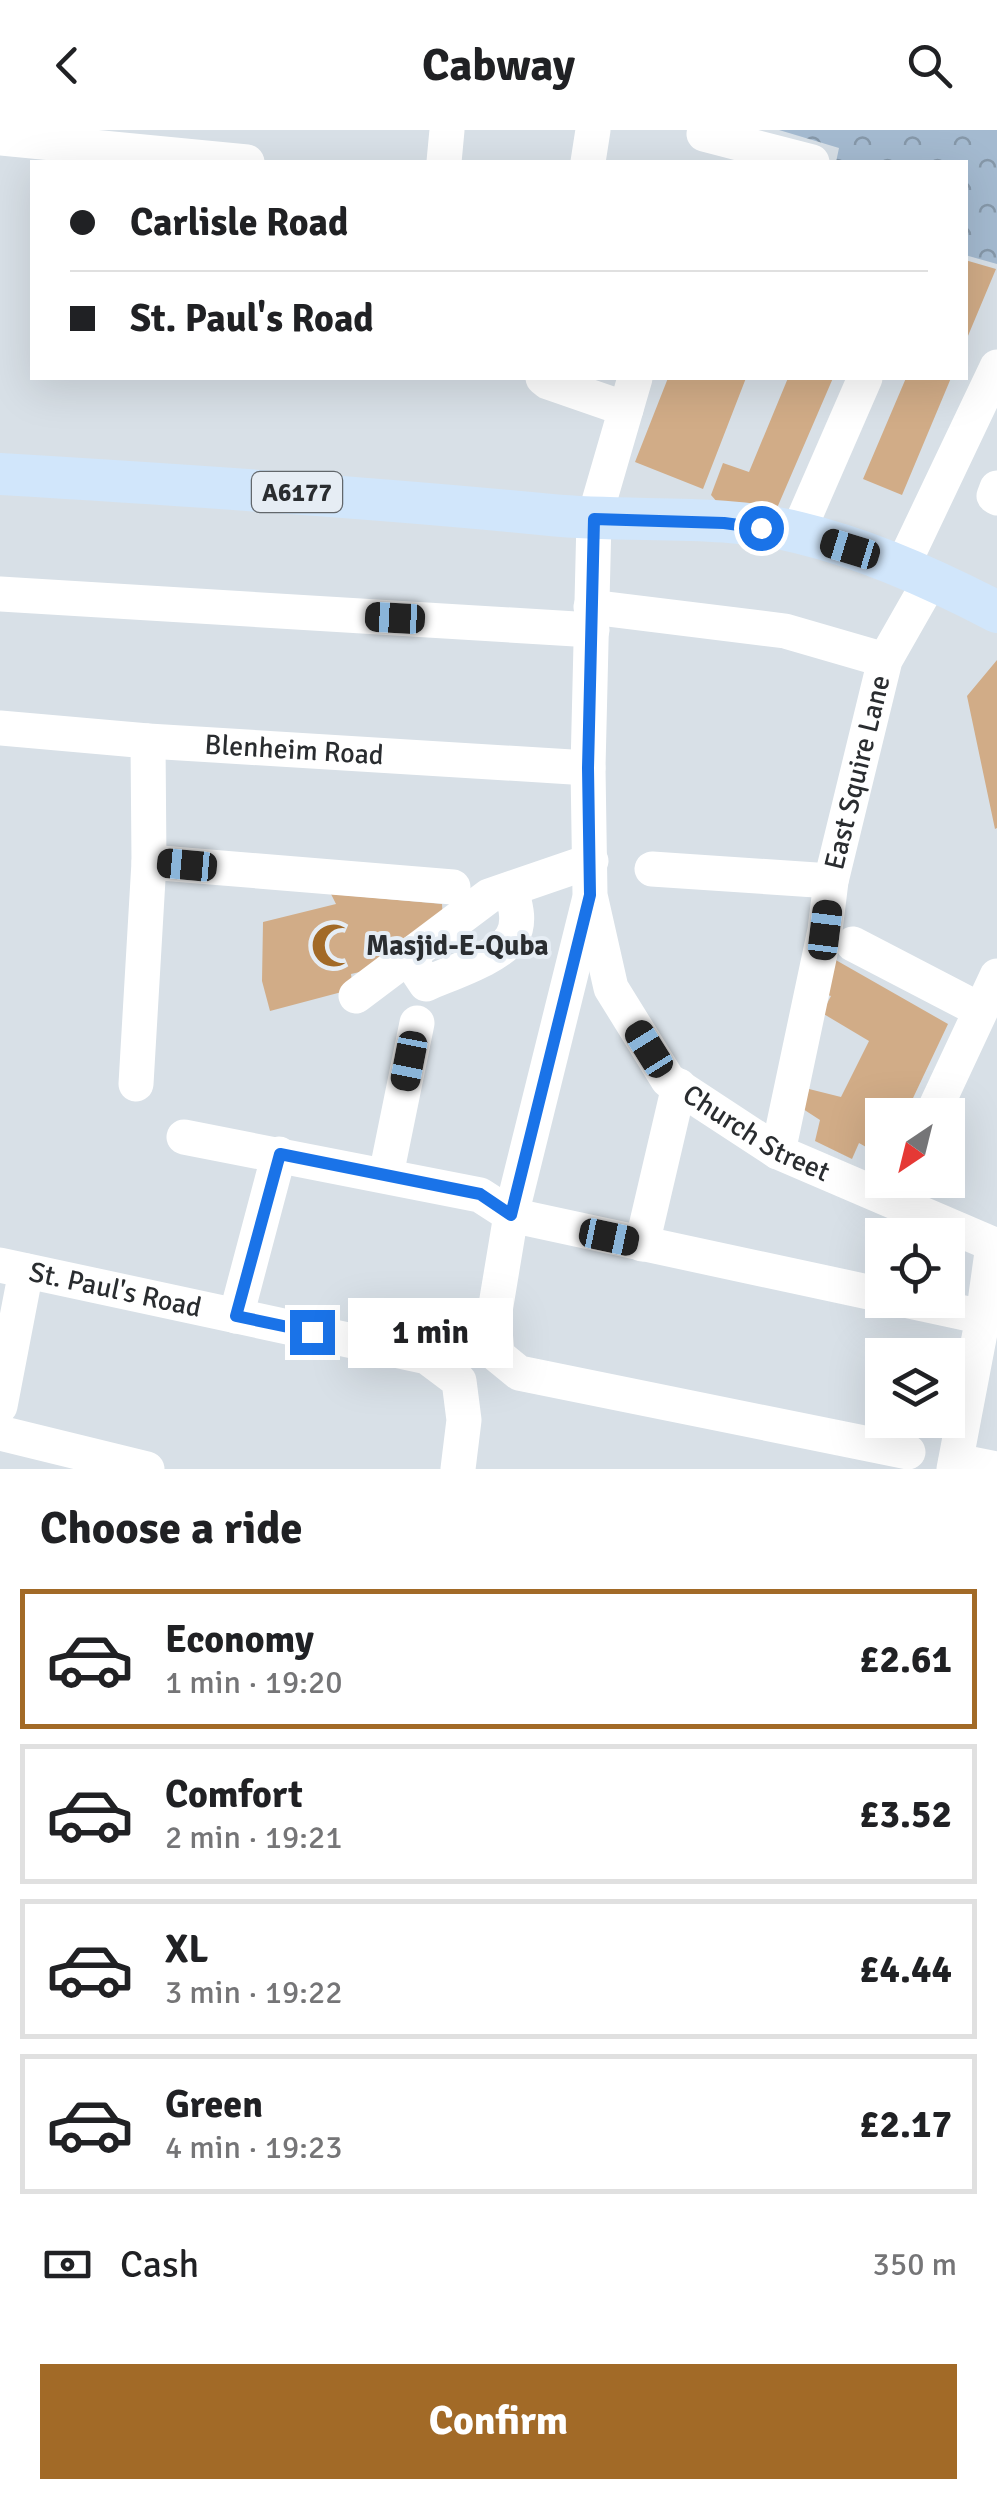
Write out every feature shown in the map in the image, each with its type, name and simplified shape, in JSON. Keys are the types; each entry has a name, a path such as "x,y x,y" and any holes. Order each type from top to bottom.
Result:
{"main road":[{"name":"A6177","path":"0,474 358,496 594,519 724,523 798,532 915,575 997,612"}],"street":[{"path":"444,160 447,130"},
{"path":"588,160 592,130"},
{"path":"0,138 226,160"},
{"path":"702,142 801,160"},
{"name":"East Squire Lane","path":"778,1152 825,930 831,881 884,660 997,366"},
{"path":"555,380 631,393"},
{"path":"798,532 864,380"},
{"name":"Church Street","path":"631,393 594,519 588,768 591,878 611,988 668,1080 778,1152 865,1181"},
{"path":"997,488 997,498"},
{"path":"0,594 592,618 786,632 884,660"},
{"name":"Blenheim Road","path":"0,728 588,768"},
{"path":"136,1084 149,862 148,741"},
{"path":"149,862 452,888"},
{"path":"652,869 831,881"},
{"path":"356,996 490,896 512,889 591,878 511,1215 494,1316 497,1354 519,1373 908,1452"},
{"path":"408,957 426,984 503,948 516,926 512,889"},
{"path":"852,944 980,1010"},
{"path":"940,1098 997,976"},
{"path":"386,1175 417,1022"},
{"path":"642,1244 679,1086"},
{"path":"184,1138 480,1194 511,1215 865,1292"},
{"path":"236,1316 280,1154"},
{"name":"Church Street","path":"910,1198 995,1245"},
{"path":"995,1245 955,1465 997,1469"},
{"path":"0,1406 13,1268"},
{"name":"St. Paul's Road","path":"13,1268 427,1357 459,1381 464,1420 458,1469"},
{"path":"965,1313 983,1317"},
{"path":"0,1432 147,1469"}],"green space":[{"path":"779,130 997,130 997,264 968,256 968,160 836,160 839,148"}],"building":[{"path":"968,261 996,269 968,336"},
{"path":"667,380 745,380 703,489 635,462"},
{"path":"787,380 832,380 777,508 718,503 711,495 723,463 749,472"},
{"path":"905,380 950,380 902,495 863,479"},
{"path":"997,660 997,828 995,829 967,696"},
{"name":"Masjid-E-Quba","path":"331,894 442,904 443,921 364,971 351,974 353,989 270,1011 262,981 263,922 336,904"},
{"path":"834,959 948,1024 913,1098 865,1098 865,1146 859,1143 852,1159 815,1141 820,1120 803,1109 809,1089 841,1097 869,1041 822,1013 831,996 825,994"}],"place":[{"name":"Masjid-E-Quba","path":"333,946"}],"route":[{"path":"312,1332 236,1316 280,1154 480,1194 511,1215 590,895 588,768 594,519 724,523 761,528"}]}
